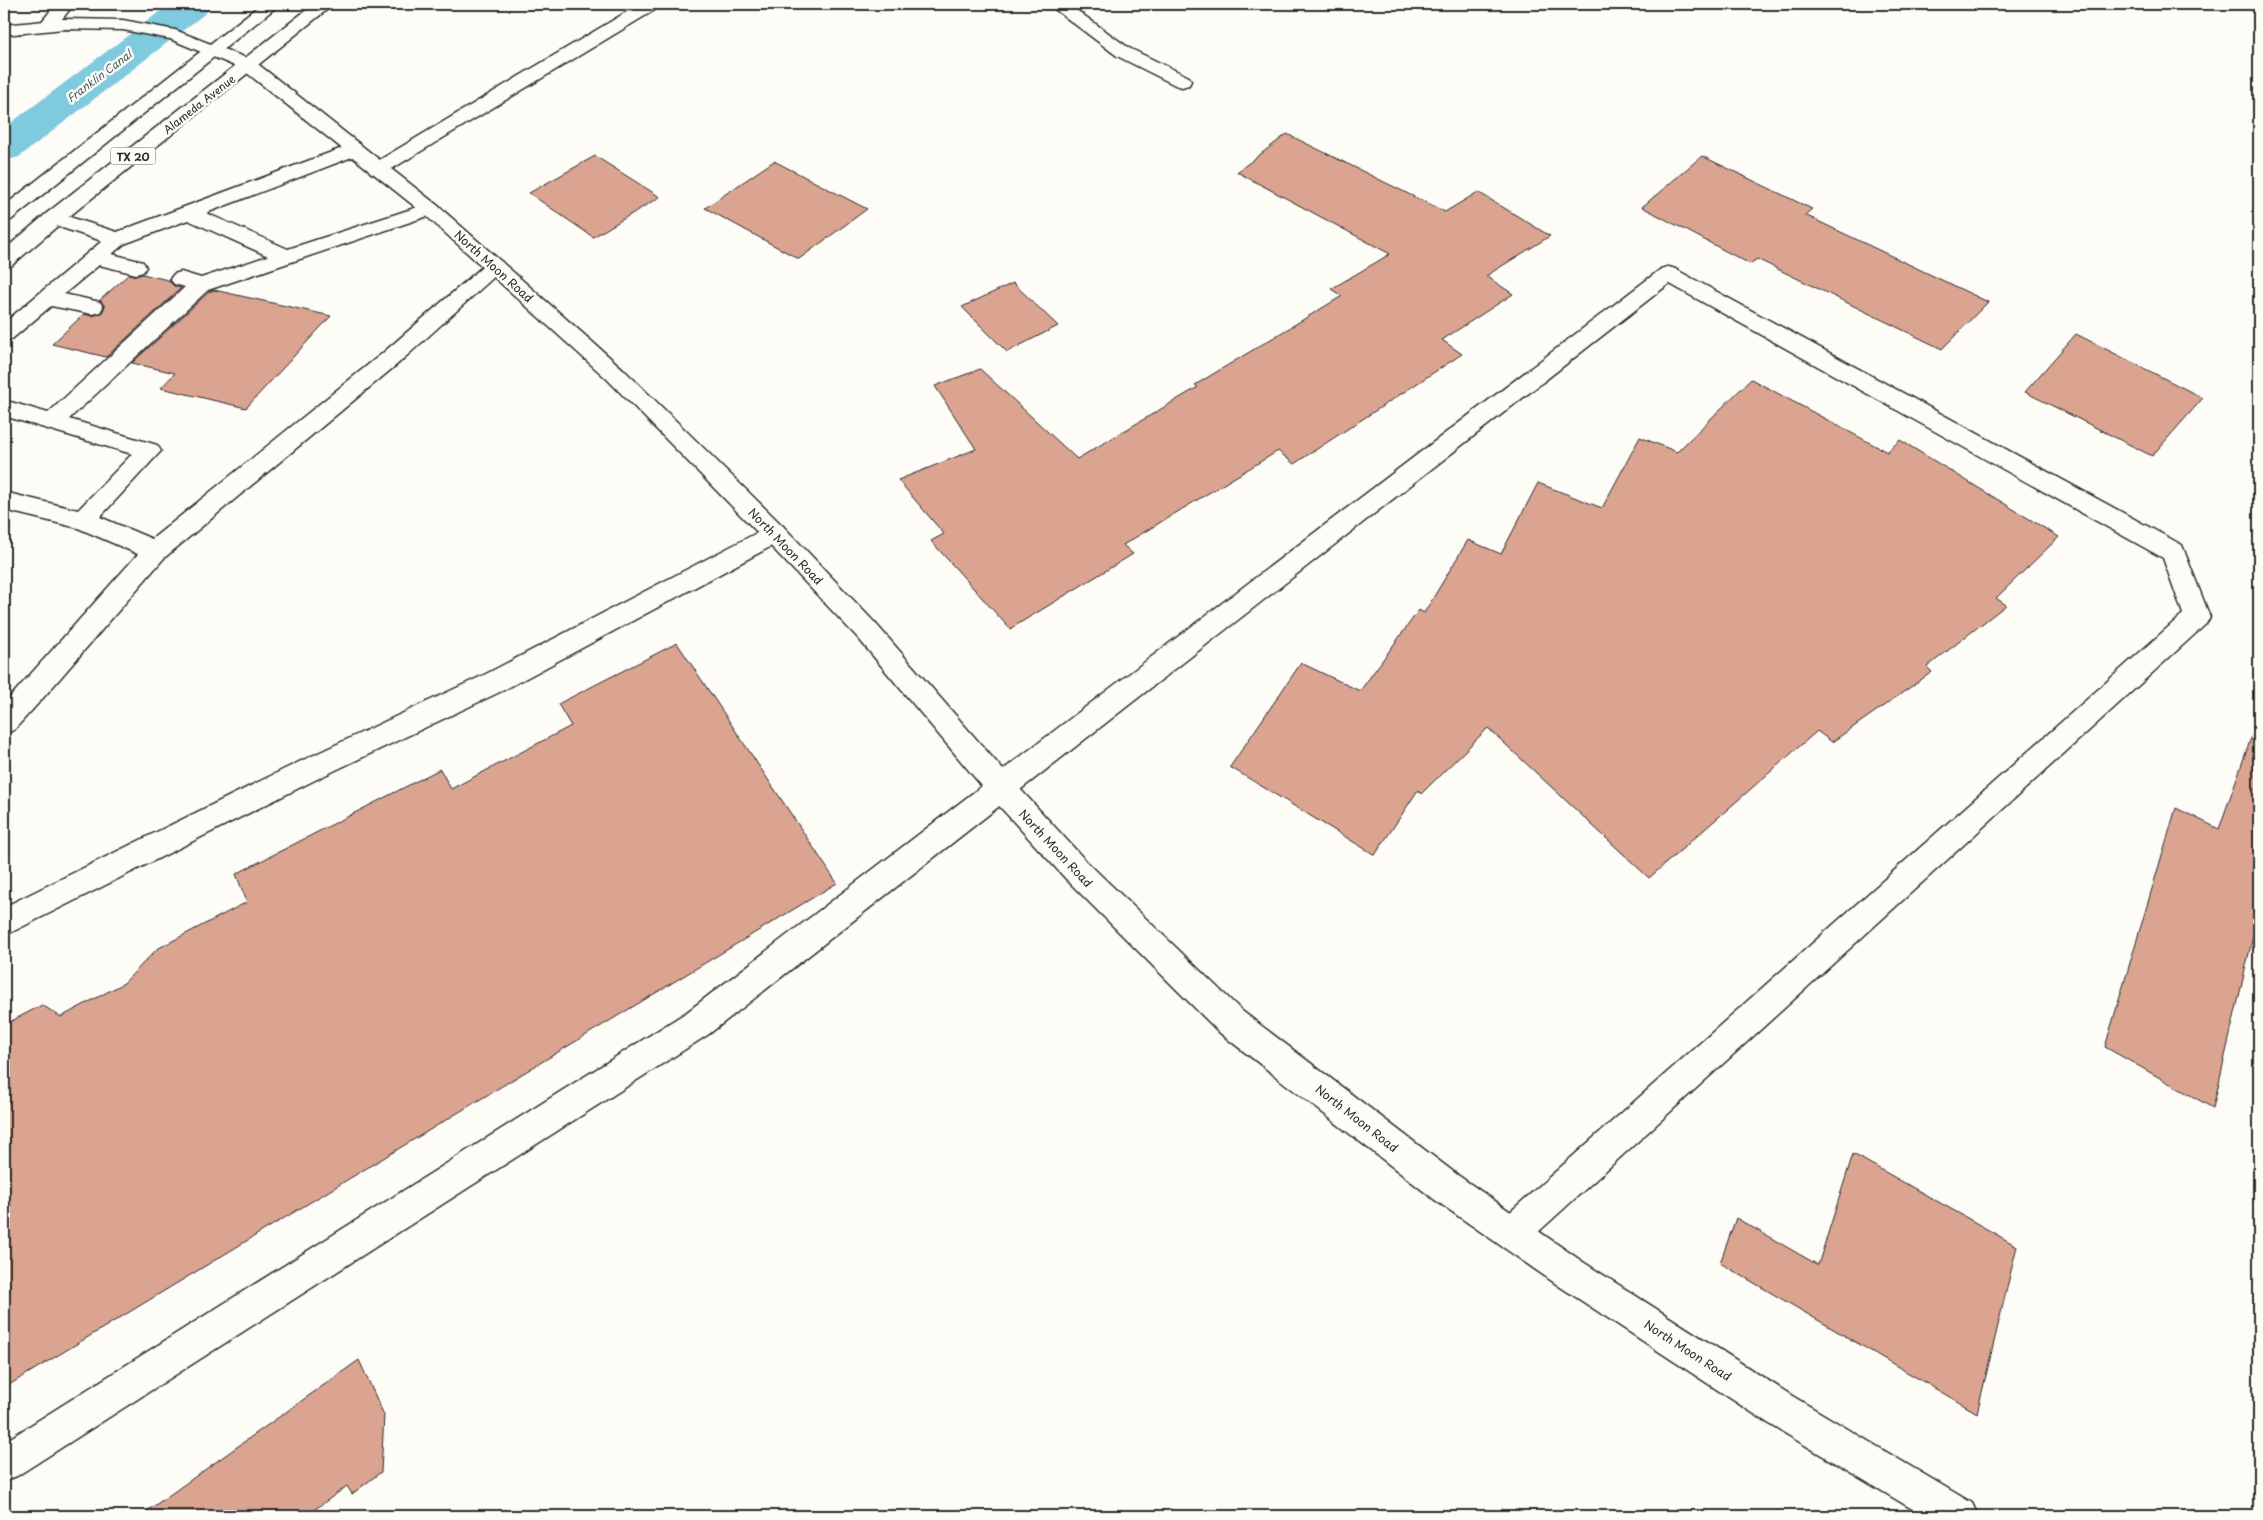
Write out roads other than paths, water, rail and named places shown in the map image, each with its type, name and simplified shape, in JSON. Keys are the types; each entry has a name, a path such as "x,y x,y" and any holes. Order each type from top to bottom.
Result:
{"street":[{"path":"48,25 64,4"},
{"name":"TX 20","path":"4,216 271,4"},
{"name":"Alameda Avenue","path":"4,261 54,218 326,4"},
{"path":"378,168 652,4"},
{"path":"1057,4 1123,52 1182,81"},
{"name":"North Moon Road","path":"4,30 48,25 94,24 123,26 175,35 248,65 353,150 430,209 616,374 774,533 867,631 1001,788 1075,869 1231,1022 1447,1188 1571,1274 1780,1410 1959,1516"},
{"path":"4,334 117,239 353,150"},
{"path":"52,422 149,321 191,282 287,257 430,209"},
{"path":"188,212 287,257"},
{"path":"54,218 117,239"},
{"path":"95,257 136,267"},
{"path":"4,722 155,551 385,364 495,267"},
{"path":"4,1463 698,1023 1668,274 2173,552 2197,617 1512,1233"},
{"path":"47,298 92,307"},
{"path":"4,408 149,450 83,520"},
{"path":"4,501 83,520 155,551"},
{"path":"4,922 309,770 493,683 774,533"}],"waterway":[{"name":"Franklin Canal","path":"4,148 194,4"}]}
